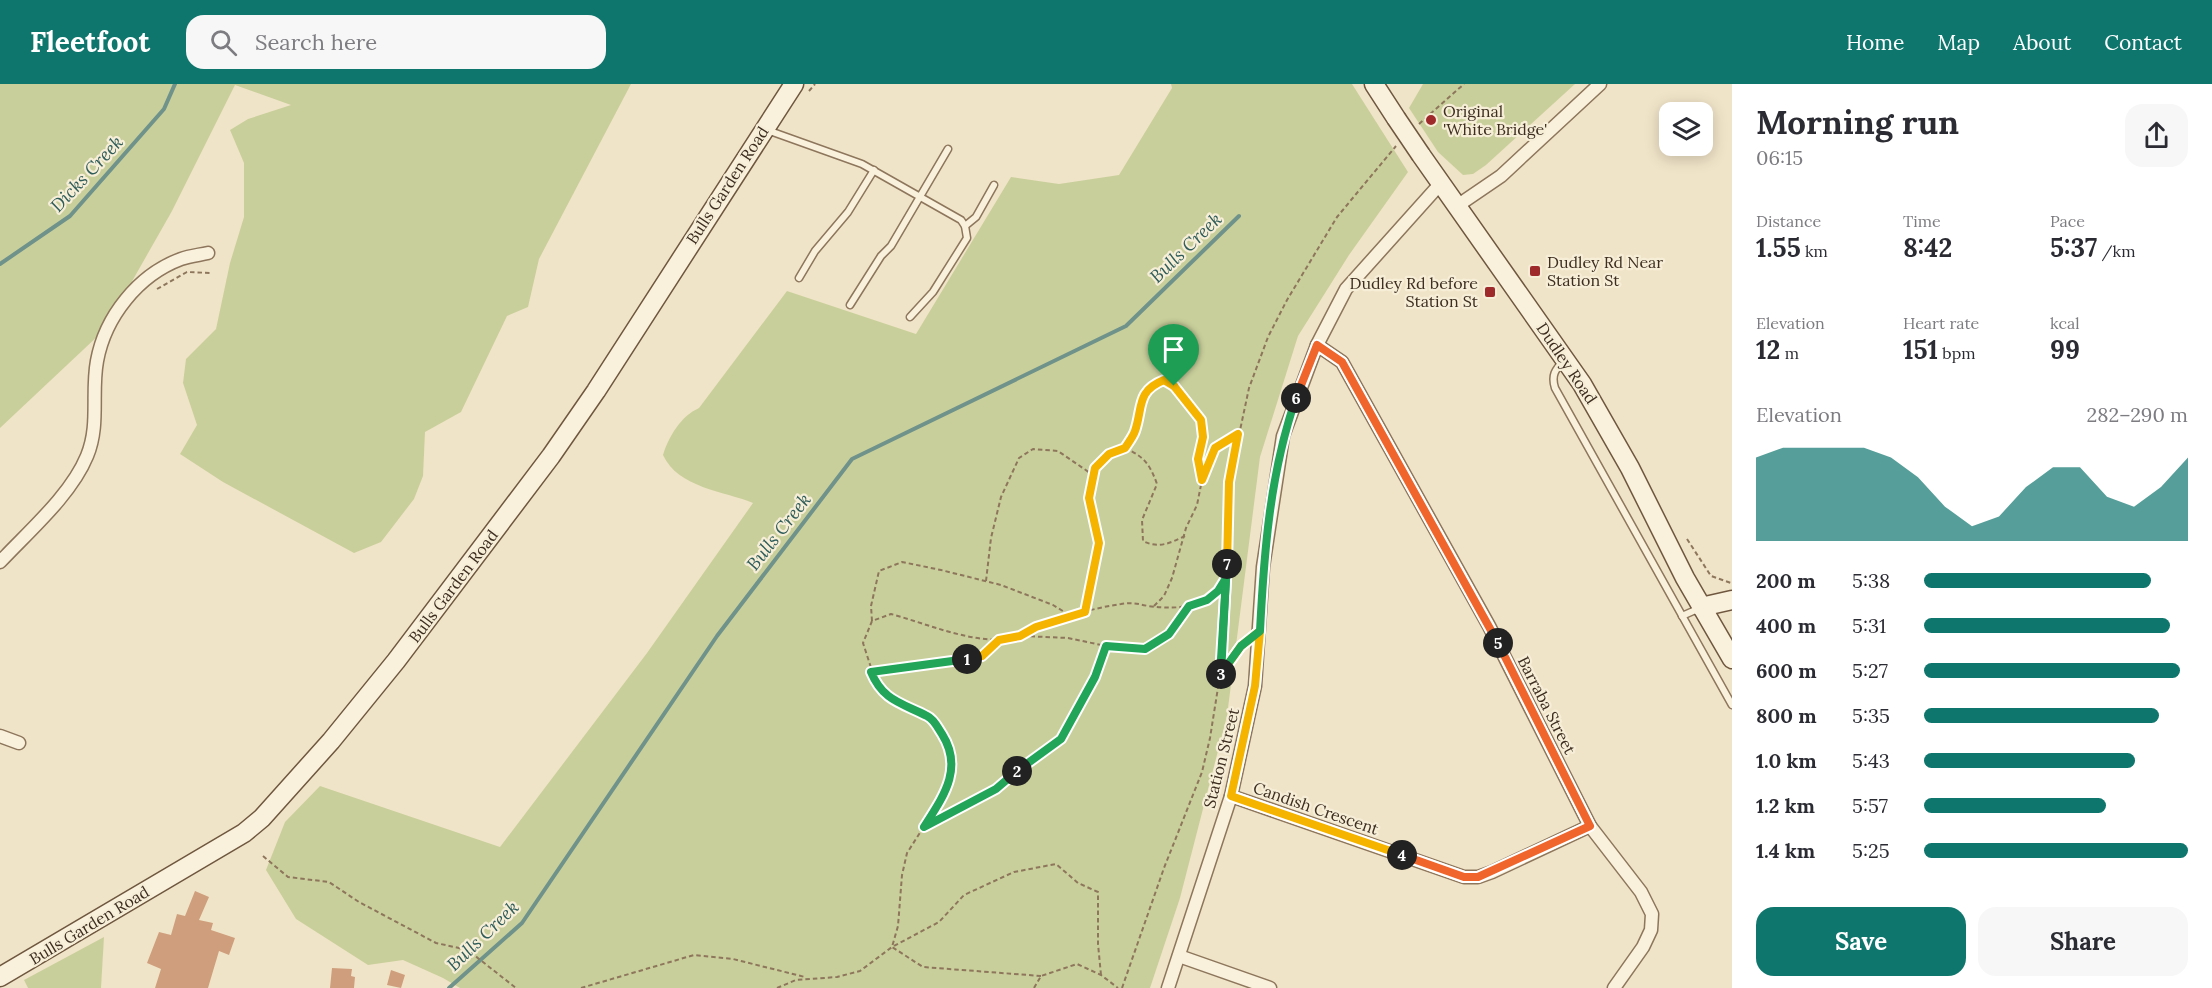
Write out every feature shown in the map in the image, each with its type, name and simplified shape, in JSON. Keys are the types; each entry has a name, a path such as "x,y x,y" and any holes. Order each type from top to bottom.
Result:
{"main road":[{"name":"Bulls Garden Road","path":"0,977 244,833 269,810 331,741 396,661 551,456 596,391 794,84"},
{"name":"Dudley Road","path":"1374,84 1421,155 1565,358 1613,438 1701,607 1732,659"},
{"path":"1701,607 1732,600"}],"street":[{"path":"1457,206 1502,176 1600,84"},
{"name":"Station Street","path":"1168,988 1231,796 1255,686 1263,567 1283,436 1317,345 1346,289 1441,183"},
{"path":"0,562 75,481 87,456 95,431 97,362 112,318 129,296 153,274 181,259 208,253"},
{"name":"Barraba Street","path":"1317,345 1342,362 1489,626 1590,826 1641,892 1652,914 1651,930 1643,947 1614,988"},
{"path":"0,736 19,743"},
{"name":"Candish Crescent","path":"1231,796 1464,877 1478,877 1492,872 1590,826"},
{"path":"1179,956 1270,988"}],"lane":[{"path":"763,129 834,153 873,170 961,220 965,226 967,238 944,275 910,317"},
{"path":"850,305 922,197 948,149"},
{"path":"799,278 815,252 848,212 873,170"},
{"path":"965,226 976,217 994,185"},
{"path":"1565,358 1554,372 1552,379 1555,388 1732,705"},
{"path":"1682,616 1701,607"}],"path":[{"path":"1413,130 1464,84"},
{"path":"892,947 923,967 1041,976 1077,964 1101,975 1120,988 1202,772 1210,738 1220,675 1229,482 1238,434 1253,378 1268,337 1287,300 1337,217 1398,143"},
{"path":"1085,612 1099,543 1089,498 1095,468 1109,454 1125,448 1135,432 1141,400 1151,385 1164,380 1174,386 1201,420 1203,437 1198,459 1202,480"},
{"path":"1154,606 1164,596 1197,505 1202,480 1215,448 1238,434"},
{"path":"1125,448 1136,453 1150,465 1157,484 1142,520 1143,541 1151,545 1164,546 1185,536"},
{"path":"986,581 991,538 1001,497 1019,458 1033,449 1058,451 1093,475"},
{"path":"1687,539 1711,576 1732,584"},
{"path":"892,947 898,926 902,875 907,853 948,789 951,749 931,717 894,701 877,686 871,672 863,643 872,621 871,606 879,572 902,562 986,581 1053,604 1071,616"},
{"path":"1699,572 1704,568"},
{"path":"1020,636 1036,627 1124,603 1189,606 1207,600 1218,591 1226,578"},
{"path":"872,621 891,614 947,632 999,640 1020,636 1068,638 1106,646 1145,649 1169,634 1189,606"},
{"path":"1220,675 1241,646 1260,631"},
{"path":"871,672 982,656 999,640"},
{"path":"924,827 996,789 1061,739 1095,677 1106,646"},
{"path":"263,856 288,877 329,882 359,902 436,943 459,948 474,955 516,988"},
{"path":"777,988 796,980 837,977 860,971 892,947 939,922 964,895 1014,873 1056,864 1078,883 1098,892 1098,944 1101,975"},
{"path":"581,988 694,955 734,959 808,978"},
{"path":"1034,988 1041,976"},
{"path":"787,988 790,984"}],"green space":[{"path":"0,84 631,84 539,259 528,307 507,316 461,412 425,432 423,476 414,499 381,542 354,553 223,482 180,454 197,425 183,383 186,359 216,329 230,263 244,217 244,163 230,130 248,119 291,105 235,85 172,211 122,299 107,315 100,334 0,428"},
{"path":"1171,84 1352,84 1408,172 1349,255 1298,336 1260,457 1227,716 1180,898 1150,988 460,988 403,960 368,965 296,919 266,870 285,822 320,786 500,847 647,653 753,503 690,482 670,466 663,455 676,427 699,408 787,291 916,334 1011,177 1059,184 1119,175 1172,88"},
{"path":"1423,84 1575,84 1486,165 1473,174 1463,175 1438,152 1409,108"},
{"path":"104,937 101,988 28,988 24,980"}],"building":[{"path":"195,891 209,897 199,920 213,923 211,930 235,938 229,955 219,951 208,988 155,988 161,969 147,963 159,932 171,935 177,914 185,916"},
{"path":"332,968 352,969 351,976 355,977 354,988 330,988"},
{"path":"391,970 405,975 401,988 387,985"}],"waterway":[{"name":"Dicks Creek","path":"0,264 70,216 164,109 175,84"},
{"name":"Bulls Creek","path":"449,988 522,923 717,636 852,459 1126,326 1239,216"}],"place":[{"name":"Original 'White Bridge'","path":"1431,120"},
{"name":"Dudley Rd Near Station St","path":"1535,271"},
{"name":"Dudley Rd before Station St","path":"1490,292"}],"route":[{"path":"1174,386 1164,380 1151,385 1141,400 1135,432 1125,448 1109,454 1095,468 1089,498 1099,543 1085,612 1060,618 1020,636 999,640 982,656 871,672 877,686 894,701 931,717 951,749 948,789 924,827 996,789 1061,739 1095,677 1106,646 1145,649 1169,634 1189,606 1207,600 1218,591 1226,578 1220,675 1241,646 1260,631 1255,686 1231,796 1464,877 1478,877 1492,872 1590,826 1489,626 1342,362 1317,345 1283,436 1263,567 1260,631 1241,646 1220,675 1225,609 1226,578 1229,482 1238,434 1215,448 1202,480 1198,459 1203,437 1201,420 1174,386"}]}
